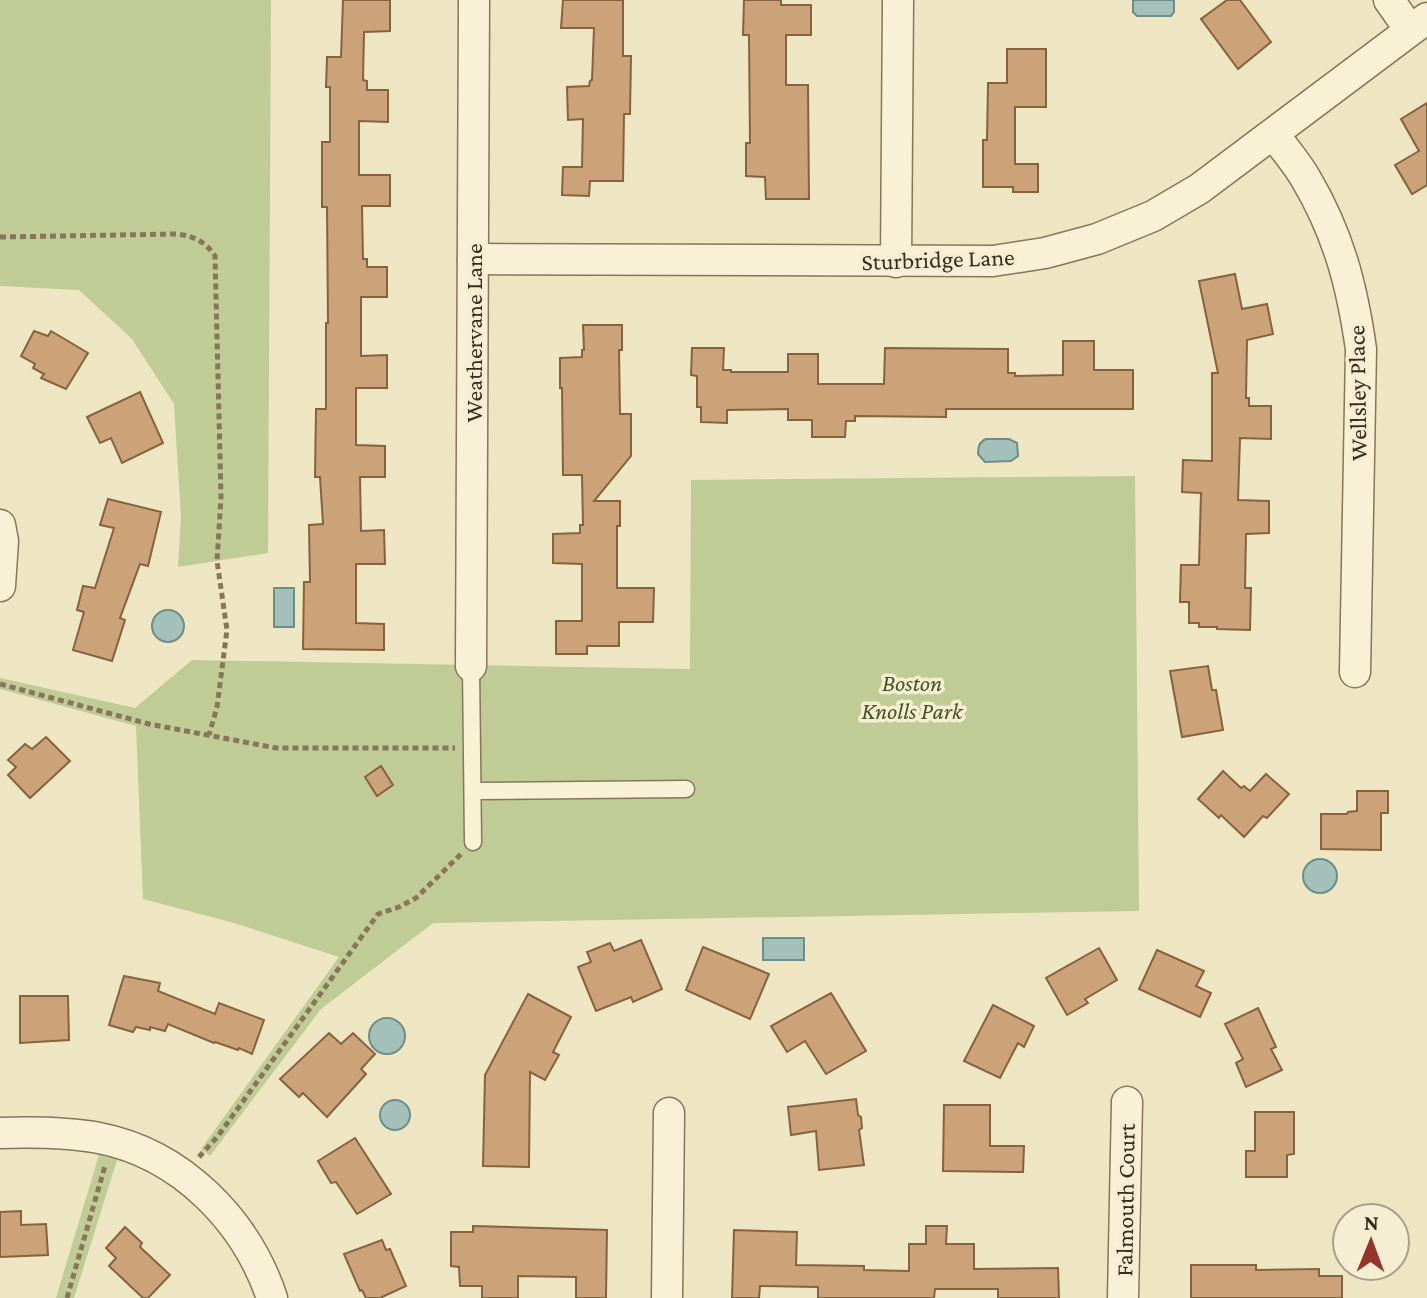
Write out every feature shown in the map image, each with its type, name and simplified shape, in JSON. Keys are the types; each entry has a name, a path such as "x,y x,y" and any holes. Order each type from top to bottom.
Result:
{"street":[{"name":"Weathervane Lane","path":"471,666 474,0"},
{"path":"896,262 898,0"},
{"path":"1389,0 1419,24"},
{"name":"Sturbridge Lane","path":"473,259 993,261 1045,253 1097,239 1153,216 1199,189 1419,24"},
{"name":"Wellsley Place","path":"1274,134 1305,176 1327,217 1355,304 1361,349 1355,672"},
{"path":"0,525 3,541 0,586"},
{"name":"Falmouth Court","path":"1123,1298 1127,1102"},
{"path":"667,1298 669,1113"},
{"path":"0,1133 70,1133 112,1142 167,1164 197,1185 223,1210 245,1239 272,1298"}],"lane":[{"path":"471,666 473,842"},
{"path":"473,791 686,789"}],"path":[{"path":"0,237 177,234 199,240 215,256 221,497 217,561 227,630 217,707 209,735"},
{"path":"0,684 149,724 276,748 472,748"},
{"path":"183,1175 218,1136 378,914 416,898 473,842"},
{"path":"67,1298 112,1142"}],"green space":[{"path":"0,0 271,0 268,553 178,567 181,517 174,404 132,339 79,290 0,286"},
{"name":"Boston Knolls Park","path":"1135,476 1139,911 433,923 321,1009 210,1156 201,1149 339,957 234,923 143,899 136,726 0,689 0,678 135,708 192,660 690,669 691,480"},
{"path":"99,1155 117,1160 74,1298 56,1298"}],"water":[{"path":"1133,0 1174,0 1174,12 1171,16 1137,16 1133,12"},
{"path":"986,439 1009,439 1017,443 1018,456 1011,461 985,462 978,451 980,443"},
{"path":"274,588 294,588 294,627 274,627"},
{"path":"168,610 180,614 184,626 180,638 168,642 156,638 152,626 156,614"},
{"path":"1320,859 1332,864 1337,876 1332,888 1320,893 1308,888 1303,876 1308,864"},
{"path":"763,938 804,938 804,960 763,960"},
{"path":"387,1018 399,1024 405,1036 399,1048 387,1054 375,1048 369,1036 375,1024"},
{"path":"395,1100 406,1104 410,1115 406,1126 395,1130 384,1126 380,1115 384,1104"}],"building":[{"path":"343,0 390,0 390,31 364,32 363,80 367,81 367,90 388,90 388,122 359,121 359,175 390,175 390,206 362,206 363,259 367,259 367,267 387,267 387,297 361,297 361,356 387,355 387,388 356,388 356,445 385,446 385,477 360,477 361,531 384,530 385,564 356,564 356,623 384,624 384,650 303,649 304,582 310,582 309,525 323,524 320,477 315,477 316,409 326,409 327,207 322,207 322,142 330,142 327,57 341,57"},
{"path":"563,0 623,0 623,56 631,56 630,114 624,114 623,181 590,181 589,196 562,195 563,167 582,167 583,119 568,120 567,87 589,86 592,80 594,28 561,28"},
{"path":"744,0 781,0 781,5 811,5 811,35 786,35 786,85 808,85 809,199 766,199 765,177 746,176 746,143 750,143 749,35 743,35"},
{"path":"1227,0 1240,0 1271,42 1238,69 1201,19"},
{"path":"1007,49 1046,49 1046,107 1015,107 1015,164 1038,164 1038,192 1013,192 1013,187 983,187 988,83 1007,83"},
{"path":"1427,103 1427,185 1412,194 1395,165 1419,151 1401,119"},
{"path":"1235,274 1242,309 1267,304 1273,334 1247,340 1246,398 1249,398 1249,406 1271,406 1271,439 1240,438 1238,500 1269,501 1269,533 1246,534 1245,588 1251,588 1250,630 1199,627 1199,623 1189,623 1189,602 1180,602 1181,565 1199,565 1201,493 1182,492 1183,460 1212,461 1212,373 1218,373 1199,281"},
{"path":"583,325 622,325 622,350 619,350 620,414 631,414 631,456 594,501 620,501 617,588 654,588 653,622 619,622 619,646 587,646 587,654 556,654 556,621 582,621 582,564 553,563 553,534 580,533 580,525 583,525 582,475 563,475 560,358 582,357"},
{"path":"34,331 48,336 51,331 88,353 66,389 41,378 44,374 33,368 35,364 21,356"},
{"path":"1063,341 1094,341 1094,370 1133,370 1133,409 946,409 946,417 855,416 855,421 846,421 845,437 812,437 812,420 788,420 788,409 727,410 727,423 701,422 701,407 697,407 697,376 691,375 692,348 724,348 723,370 731,372 788,372 788,354 818,354 818,384 884,384 885,348 1008,349 1008,373 1015,373 1015,376 1063,375"},
{"path":"140,392 163,443 122,463 111,438 100,443 87,417"},
{"path":"108,499 161,512 148,566 140,564 120,618 125,620 112,661 73,650 84,612 77,610 83,586 95,588 114,528 100,525"},
{"path":"1208,666 1223,730 1182,737 1170,671"},
{"path":"46,737 70,761 30,798 8,775 16,767 8,760 25,744 32,749"},
{"path":"381,766 393,785 377,796 365,777"},
{"path":"1223,771 1241,788 1244,786 1250,791 1266,774 1289,794 1244,837 1198,799"},
{"path":"1357,791 1388,791 1388,813 1381,813 1381,850 1321,849 1321,814 1357,811"},
{"path":"641,940 662,989 633,1002 631,997 596,1011 578,967 591,962 587,952 610,943 614,951"},
{"path":"703,947 769,974 750,1019 686,990"},
{"path":"1099,948 1117,980 1085,999 1088,1003 1067,1015 1046,978"},
{"path":"1157,950 1204,971 1196,986 1211,993 1200,1017 1139,989"},
{"path":"124,976 160,983 158,991 215,1014 219,1003 264,1020 252,1054 214,1043 168,1024 165,1031 136,1027 133,1032 109,1025"},
{"path":"831,993 866,1051 826,1074 805,1041 787,1052 771,1026"},
{"path":"528,994 571,1017 553,1052 559,1055 545,1080 530,1072 529,1167 483,1166 485,1075"},
{"path":"20,996 68,996 69,1040 20,1043"},
{"path":"993,1005 1034,1026 1024,1047 1018,1043 1000,1078 964,1061"},
{"path":"1258,1008 1276,1047 1271,1049 1282,1070 1246,1087 1236,1063 1243,1059 1225,1024"},
{"path":"329,1033 341,1044 353,1033 375,1054 361,1069 366,1074 327,1117 303,1093 299,1097 280,1079"},
{"path":"856,1099 861,1117 862,1128 859,1130 864,1165 819,1170 816,1131 791,1135 788,1107"},
{"path":"944,1105 990,1105 990,1146 1024,1146 1023,1172 943,1171"},
{"path":"1255,1112 1294,1112 1294,1154 1287,1155 1287,1177 1246,1177 1246,1151 1255,1151"},
{"path":"355,1138 391,1194 357,1214 336,1182 331,1183 318,1161"},
{"path":"21,1211 21,1225 46,1224 48,1255 0,1257 0,1212"},
{"path":"473,1226 607,1230 606,1298 576,1298 576,1277 518,1276 518,1298 482,1298 482,1286 460,1286 459,1267 451,1266 451,1232 473,1232"},
{"path":"926,1226 947,1226 946,1244 974,1244 974,1269 1058,1268 1059,1298 998,1298 998,1289 935,1289 934,1298 818,1298 818,1287 760,1286 759,1298 732,1298 734,1230 797,1232 796,1265 864,1266 864,1270 909,1271 909,1244 926,1244"},
{"path":"125,1227 142,1243 140,1247 170,1275 148,1298 143,1298 109,1266 116,1258 106,1248"},
{"path":"382,1240 386,1250 390,1249 406,1286 380,1298 366,1298 344,1254"},
{"path":"1191,1265 1256,1265 1256,1270 1319,1269 1319,1276 1331,1276 1331,1282 1342,1282 1342,1298 1191,1298"}]}
